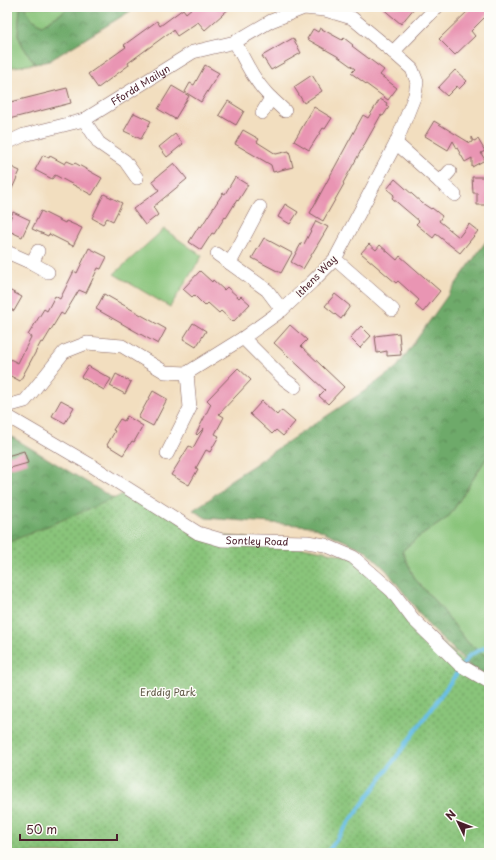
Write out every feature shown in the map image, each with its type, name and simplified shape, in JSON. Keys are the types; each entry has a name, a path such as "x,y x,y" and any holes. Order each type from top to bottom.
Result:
{"street":[{"path":"394,52 437,7"},
{"name":"Ithens Way","path":"188,374 282,310 335,258 396,143 415,95 417,82 412,69 394,52 352,18 325,10 304,8 271,21"},
{"name":"Ffordd Mailyn","path":"7,143 24,135 84,120 194,52 235,42 271,21"},
{"path":"235,42 251,74 261,88 285,111"},
{"path":"262,112 271,98"},
{"path":"84,120 99,143 125,161 137,178"},
{"path":"396,143 455,195"},
{"path":"440,182 450,171"},
{"path":"230,263 260,207"},
{"path":"32,263 38,251"},
{"path":"7,252 48,272"},
{"path":"217,254 267,290 282,310"},
{"path":"335,258 393,310"},
{"path":"243,338 284,379 295,387"},
{"path":"7,406 25,401 64,352 87,343 122,346 165,372 188,374 190,408 167,454"},
{"name":"Sontley Road","path":"7,416 198,533 222,540 307,542 325,545 353,557 392,591 413,619 463,667 489,682"}],"green space":[{"path":"7,7 20,7 18,35 22,45 35,64 7,68"},
{"path":"20,7 25,7 31,18 42,25 62,13 68,7 137,7 49,61 35,64 22,45 18,35"},
{"path":"25,7 68,7 62,13 42,25 31,18"},
{"path":"164,229 202,256 170,307 114,274"},
{"path":"489,237 489,454 450,515 402,551 415,579 441,608 469,644 489,658 489,677 472,667 430,627 387,571 365,550 311,526 206,518 193,510 211,498 229,481 366,390 397,367"},
{"path":"7,434 194,547 7,595"},
{"path":"489,454 489,658 469,644 441,608 415,579 402,551 450,515"},
{"name":"Erddig Park","path":"132,491 198,533 272,541 353,557 413,619 489,682 489,853 7,853 7,543"}],"building":[{"path":"193,7 231,7 205,30 198,22 177,36 173,30 128,63 129,65 98,88 88,74 126,47 124,45 157,21 160,26 183,9 186,13"},
{"path":"381,7 415,7 401,24"},
{"path":"472,7 489,7 489,13 471,31 475,36 455,55 439,39"},
{"path":"320,28 342,40 344,38 353,45 352,46 384,70 380,75 397,88 388,100 351,73 355,69 337,56 307,39 313,29 318,32"},
{"path":"293,38 301,53 271,70 262,56"},
{"path":"205,65 219,73 201,102 185,92 190,83 194,85"},
{"path":"455,70 467,81 459,89 457,86 447,96 438,88"},
{"path":"312,75 322,91 304,103 294,87"},
{"path":"172,86 189,96 175,119 158,109"},
{"path":"67,88 71,103 9,119 7,103"},
{"path":"380,99 387,103 386,105 389,107 383,116 381,115 323,221 310,213 363,115 368,118"},
{"path":"228,101 244,111 236,125 219,115"},
{"path":"314,107 332,118 325,129 323,128 309,150 294,141"},
{"path":"134,113 151,121 141,139 124,131"},
{"path":"434,121 470,143 472,142 472,137 474,141 478,139 485,151 481,153 485,160 472,167 472,158 465,162 453,141 448,150 425,136"},
{"path":"243,130 259,139 257,142 276,154 289,151 293,167 273,172 271,165 235,144"},
{"path":"175,134 183,144 167,157 159,147"},
{"path":"43,155 49,158 50,156 65,164 67,161 74,164 75,163 102,178 92,195 55,175 52,179 35,170"},
{"path":"174,163 187,179 153,207 158,215 145,225 133,209 159,190 152,181"},
{"path":"7,165 20,171 7,200"},
{"path":"235,177 248,185 226,218 225,217 214,234 212,233 201,250 189,242 199,226 201,227 223,193 225,194"},
{"path":"472,177 489,177 489,205 477,205 477,193 473,193"},
{"path":"395,179 422,203 431,209 432,208 442,216 439,221 459,237 469,224 478,231 460,253 436,234 433,238 416,224 419,221 392,198 394,195 387,189"},
{"path":"104,194 122,203 113,221 107,218 103,224 92,218"},
{"path":"285,204 298,212 290,224 278,217"},
{"path":"41,211 65,223 66,221 82,228 73,246 49,234 48,236 32,229"},
{"path":"13,212 30,220 22,237 7,230 7,226"},
{"path":"316,221 328,227 303,269 291,262 302,242 304,244"},
{"path":"264,238 292,253 281,273 252,258"},
{"path":"369,244 376,250 380,245 397,260 400,256 440,291 423,312 415,305 419,300 398,281 396,283 361,253"},
{"path":"89,248 107,257 101,269 98,268 86,293 79,290 64,315 61,313 43,343 41,342 20,381 7,374 7,365 10,359 18,363 31,337 28,335 44,309 47,311 55,296 60,299 74,271 77,273"},
{"path":"200,271 224,290 227,287 239,298 241,296 250,304 233,322 221,311 219,313 208,303 205,306 194,295 192,297 183,289"},
{"path":"7,289 22,297 14,311 7,307"},
{"path":"104,294 166,329 158,344 96,309"},
{"path":"335,294 350,306 341,319 325,306"},
{"path":"193,323 206,331 196,347 183,339"},
{"path":"290,325 307,340 301,346 344,387 328,404 319,396 325,390 274,343"},
{"path":"361,326 371,336 360,348 350,338"},
{"path":"399,333 401,355 387,356 387,351 377,353 375,336"},
{"path":"88,366 111,379 104,390 81,377"},
{"path":"238,368 251,380 219,414 224,417 215,434 219,436 210,452 206,450 189,485 171,475 189,446 193,448 204,428 197,435 196,434 211,404 207,400"},
{"path":"116,374 131,382 125,394 110,386"},
{"path":"153,391 167,399 153,426 138,418"},
{"path":"61,400 74,407 65,423 52,416"},
{"path":"262,401 277,415 281,410 295,422 283,436 276,430 272,434 250,414"},
{"path":"127,416 143,426 134,442 132,441 123,455 107,445 115,431 113,430 120,419 124,421"},
{"path":"24,451 28,463 7,469 7,456"}],"waterway":[{"path":"327,853 470,655 489,647"}]}
